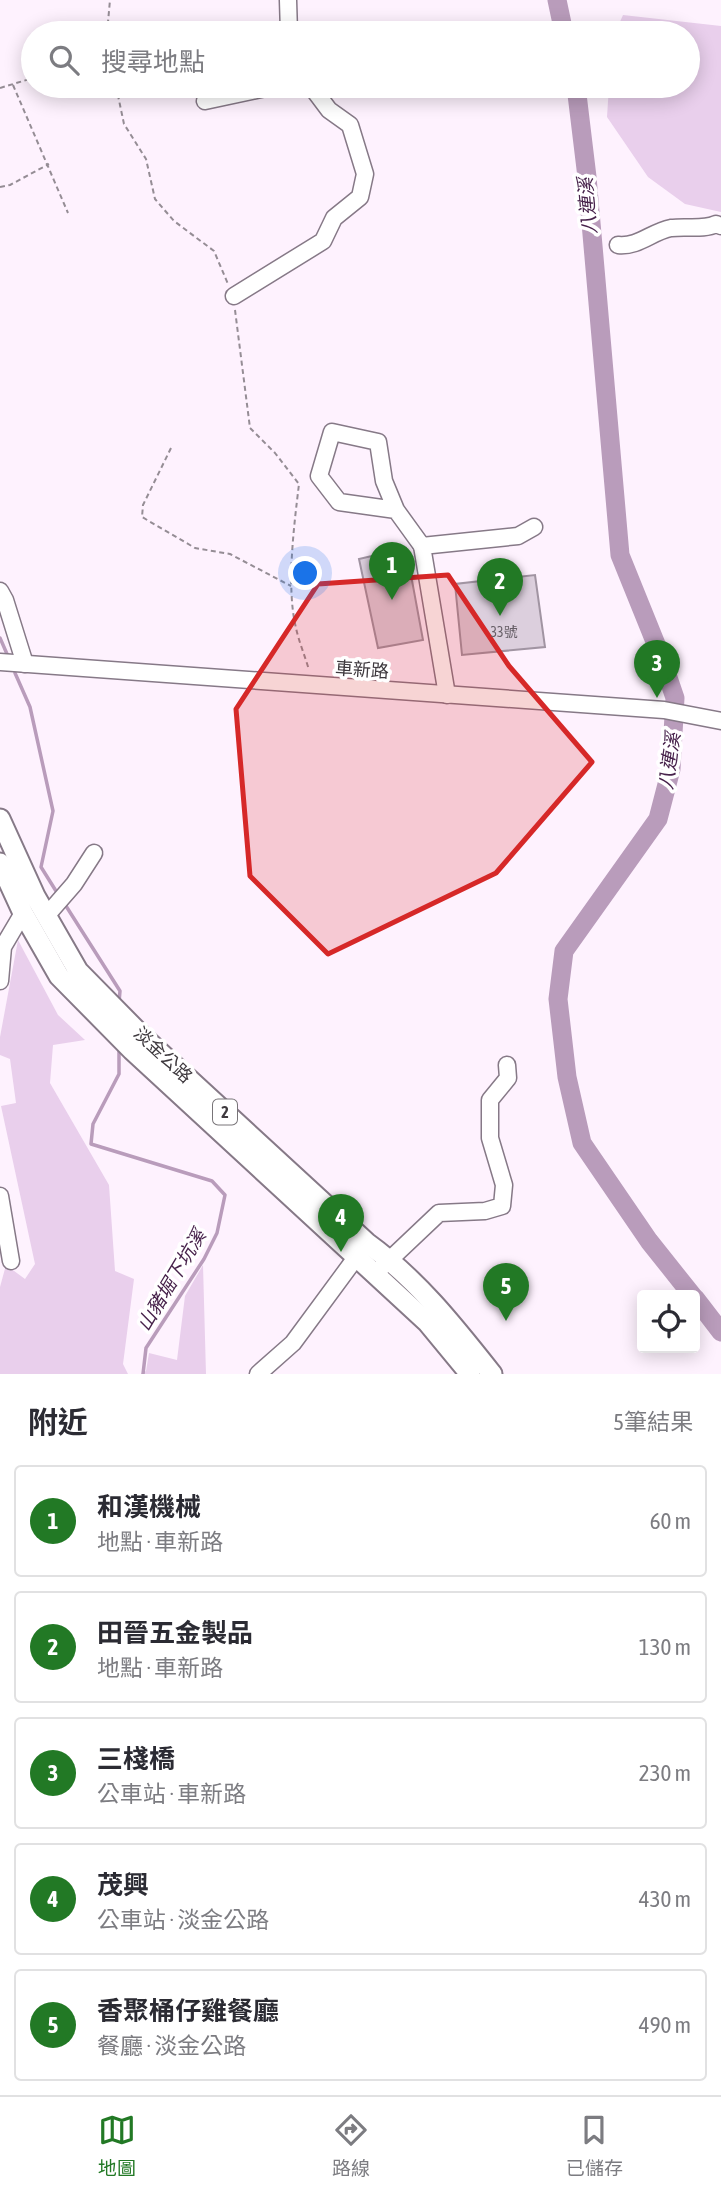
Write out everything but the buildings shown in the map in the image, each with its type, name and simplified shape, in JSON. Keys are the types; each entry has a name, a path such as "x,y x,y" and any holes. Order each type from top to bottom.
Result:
{"main road":[{"name":"淡金公路","path":"0,819 35,896 78,971 362,1250 375,1273 427,1322 470,1374"},
{"name":"淡金公路","path":"0,863 23,913 59,976 86,1005 132,1050 362,1250 391,1260 442,1311 492,1374"}],"street":[{"path":"288,0 289,21"},
{"path":"205,101 219,98"},
{"path":"234,296 323,241 334,218 360,197 365,174 350,125 329,110 320,98"},
{"path":"618,245 630,246 656,232 671,228 709,228 718,225"},
{"path":"396,510 339,502 320,476 332,432 377,442 384,481 396,510 422,545 447,695"},
{"path":"422,545 518,536 534,527"},
{"path":"0,591 5,600 11,663"},
{"name":"車新路","path":"11,663 664,710 721,721"},
{"path":"47,915 74,884 93,853"},
{"path":"0,981 3,947 23,913"},
{"path":"375,1273 439,1213 485,1211 502,1206 504,1185 490,1138 490,1100 508,1078 507,1065"},
{"path":"0,1196 11,1261"},
{"path":"258,1374 293,1343 362,1250"}],"path":[{"path":"108,21 110,0"},
{"path":"0,88 21,82"},
{"path":"13,85 68,213"},
{"path":"119,98 124,124 146,159 155,199 174,221 214,251 234,296 250,428 275,453 299,484 293,530 292,587 295,626 314,686"},
{"path":"0,187 10,185 49,164"},
{"path":"171,447 143,505 142,517 195,548 230,554 292,587"}],"highlighted area":[{"path":"448,575 509,666 592,762 496,873 328,954 250,876 236,709 318,584"}],"shaded area":[{"path":"623,15 676,21 620,21"},
{"path":"700,24 721,26 721,212 685,204 648,177 607,117 608,98 700,98"},
{"path":"18,940 58,1015 85,1040 53,1045 50,1083 109,1185 115,1271 134,1279 123,1364 128,1374 0,1374 0,1287 6,1265 25,1279 35,1264 1,1106 16,1103 10,1059 0,1055 0,1037"},
{"path":"203,1265 206,1374 141,1374 146,1371 149,1353 177,1360 185,1296"}],"waterway":[{"name":"八連溪","path":"557,0 561,21"},
{"name":"八連溪","path":"577,98 587,177 620,555 675,698 671,769 658,819 564,951 558,999 567,1077 582,1143 649,1241 688,1290"},
{"name":"山豬堀下坑溪","path":"0,638 7,654"},
{"name":"山豬堀下坑溪","path":"15,673 30,707 53,811 41,867 56,891"},
{"name":"山豬堀下坑溪","path":"66,906 120,991 119,1002"},
{"name":"山豬堀下坑溪","path":"119,1049 119,1074 93,1124 91,1144 212,1181 225,1195 217,1233 204,1259 146,1348 143,1374"},
{"name":"八連溪","path":"700,1305 721,1332"}],"place":[{"name":"和漢機械","path":"392,600"},
{"name":"田晉五金製品","path":"500,616"},
{"name":"三棧橋","path":"657,698"},
{"name":"茂興","path":"341,1252"},
{"name":"香聚桶仔雞餐廳","path":"506,1321"}]}
